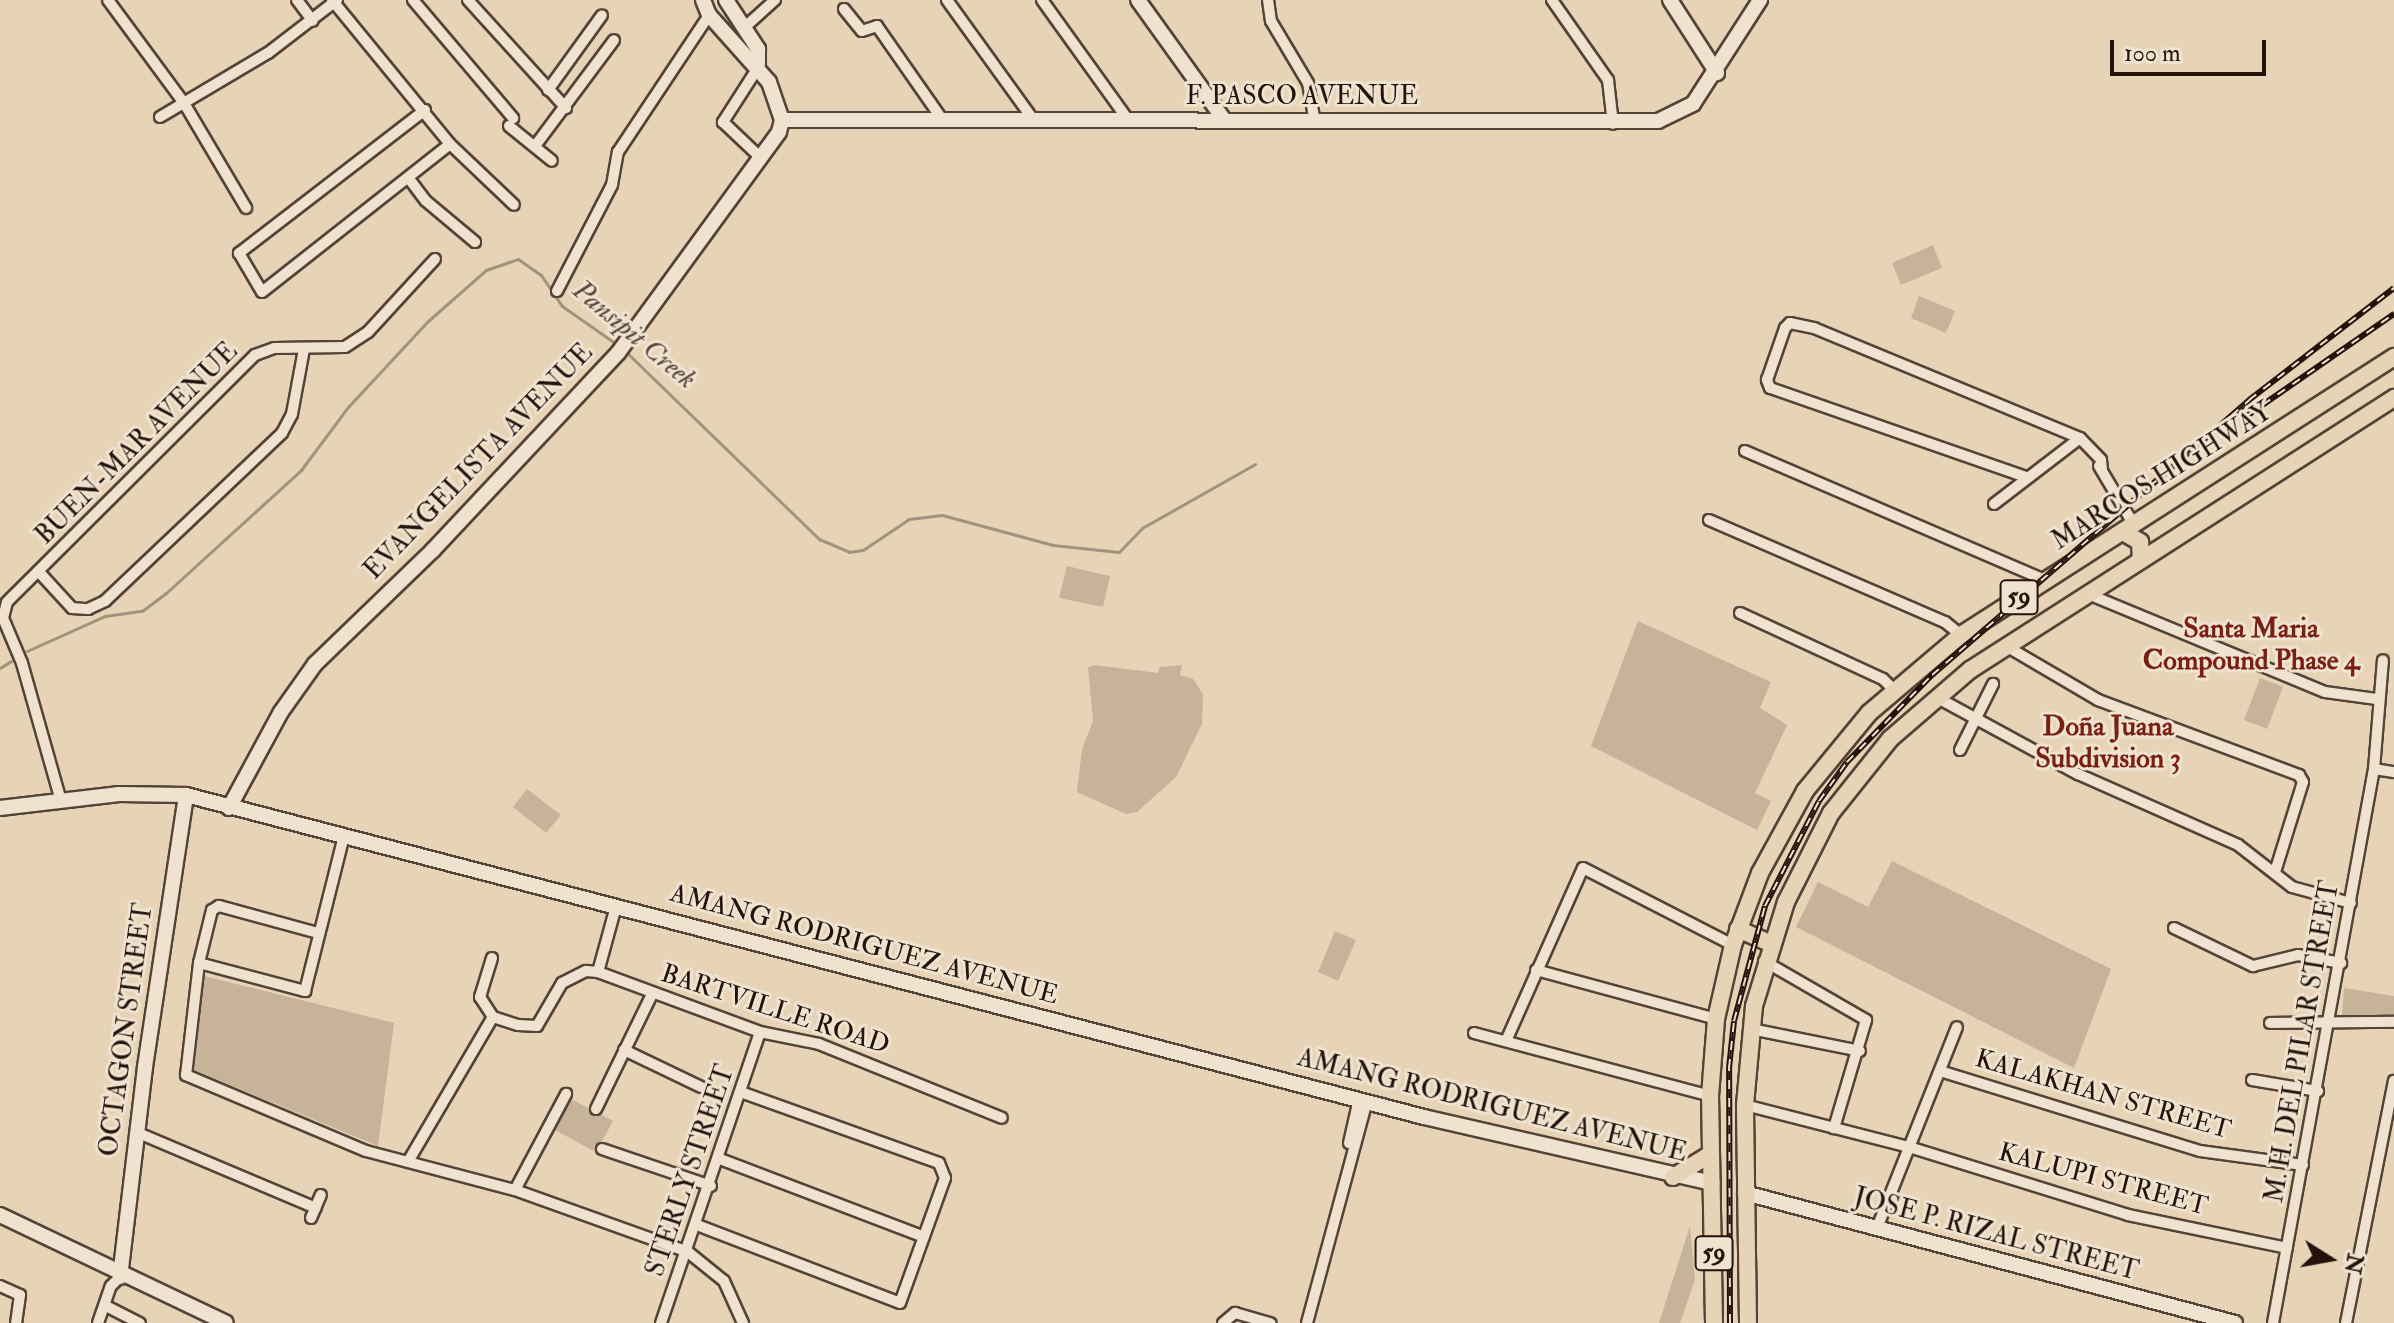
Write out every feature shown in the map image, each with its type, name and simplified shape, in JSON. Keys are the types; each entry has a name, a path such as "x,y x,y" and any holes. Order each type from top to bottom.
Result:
{"main road":[{"name":"MARCOS HIGHWAY","path":"1714,1323 1710,1096 1716,1019 1736,937 1768,854 1805,791 1893,689 1961,635 2394,357"},
{"name":"59","path":"1748,1323 1745,1105 1751,1029 1770,943 1803,864 1831,813 1880,751 1936,697 2006,646 2394,398"},
{"path":"2133,526 2158,549"},
{"path":"2133,526 2140,542 2141,560"},
{"path":"1736,937 1770,943"},
{"path":"1673,1177 1711,1154"}],"street":[{"path":"108,0 184,103 246,208"},
{"path":"297,0 313,21"},
{"path":"413,0 511,122 552,161"},
{"path":"468,0 566,108"},
{"path":"703,0 709,15 759,65"},
{"path":"726,0 746,26 758,49 759,65 782,120"},
{"path":"746,26 775,0"},
{"path":"947,0 1035,122"},
{"path":"1042,0 1129,121"},
{"path":"1138,0 1225,121"},
{"path":"1268,0 1271,21 1308,83 1315,122"},
{"path":"1552,0 1608,80 1613,124"},
{"path":"1670,0 1717,73"},
{"name":"F. PASCO AVENUE","path":"782,120 1613,124 1676,114 1693,104 1717,73 1760,0"},
{"path":"160,117 313,21 334,1 450,144 514,205"},
{"path":"844,9 862,31 877,26 945,123"},
{"path":"548,90 602,15"},
{"path":"557,291 612,185 618,152 709,15"},
{"path":"535,146 614,40"},
{"path":"759,65 723,122 760,157"},
{"path":"425,110 238,257 264,293 410,180 450,144"},
{"name":"EVANGELISTA AVENUE","path":"229,808 281,712 315,664 441,541 622,348 760,157 782,120"},
{"path":"410,180 426,201 475,242"},
{"name":"BUEN-MAR AVENUE","path":"61,801 22,663 3,618 7,602 255,355 274,348 345,347 368,332 435,259"},
{"path":"2026,477 1770,388 1767,380 1790,323 2080,438 2093,454 2133,526"},
{"path":"39,572 72,608 88,609 105,601 282,433 292,414 304,349"},
{"path":"1994,504 2080,438"},
{"path":"1745,451 2044,580"},
{"path":"1709,520 1945,622 1961,635"},
{"path":"2088,594 2325,692 2377,699"},
{"path":"1740,613 1883,679 1893,689"},
{"path":"2006,646 2098,700 2299,775 2303,782 2275,872"},
{"name":"M. H. DEL PILAR STREET","path":"2273,1323 2332,1022 2374,769 2377,699 2383,660"},
{"path":"1960,750 1993,684"},
{"path":"1936,697 2078,774 2238,845 2304,893 2351,903"},
{"path":"2374,769 2394,772"},
{"name":"AMANG RODRIGUEZ AVENUE","path":"0,808 138,793 186,795 1363,1100 1673,1177 1713,1183"},
{"name":"OCTAGON STREET","path":"121,1274 136,1132 186,795"},
{"path":"199,963 305,991 344,836"},
{"path":"1506,1041 1583,868 1736,937"},
{"path":"492,958 480,997 493,1017 537,1026 562,983 579,973 598,972 616,906"},
{"path":"318,933 215,907 199,963 186,1075 366,1151 515,1190 688,1252 724,1281 743,1323"},
{"path":"2174,928 2253,966 2298,955 2341,963"},
{"path":"1764,961 1866,1020 1860,1051 1834,1128"},
{"path":"1536,970 1716,1019"},
{"name":"BARTVILLE ROAD","path":"598,972 760,1032 819,1044 1002,1118"},
{"path":"596,1109 652,994"},
{"path":"409,1160 493,1017"},
{"path":"2270,1023 2394,1022"},
{"path":"1877,1228 1957,1027"},
{"path":"1751,1029 1860,1051"},
{"name":"STERLY STREET","path":"661,1323 711,1186 760,1032"},
{"path":"1474,1033 1710,1096"},
{"path":"624,1050 701,1087"},
{"name":"KALAKHAN STREET","path":"1940,1071 2200,1151 2303,1165"},
{"path":"2252,1080 2318,1091"},
{"path":"2346,1323 2394,1081"},
{"path":"697,1225 900,1303 924,1237 945,1168 741,1092"},
{"path":"515,1190 566,1094"},
{"path":"1307,1323 1363,1100"},
{"name":"KALUPI STREET","path":"1745,1105 1909,1147 2128,1215 2287,1248"},
{"path":"136,1132 313,1213 321,1195"},
{"path":"602,1149 711,1186"},
{"path":"720,1159 924,1237"},
{"name":"JOSE P. RIZAL STREET","path":"1745,1193 2196,1318 2235,1323"},
{"path":"0,1215 226,1323"},
{"path":"98,1323 108,1301 119,1290 121,1274"},
{"path":"0,1286 18,1290 16,1323"},
{"path":"108,1301 140,1323"},
{"path":"1224,1322 1235,1313 1271,1323"}],"shaded area":[{"path":"1933,245 1942,268 1901,285 1892,263"},
{"path":"1919,296 1955,311 1946,333 1911,318"},
{"path":"1067,566 1110,576 1103,607 1059,598"},
{"path":"1638,621 1771,682 1760,708 1787,725 1755,793 1771,801 1757,830 1591,746"},
{"path":"1095,665 1158,673 1160,667 1182,665 1180,675 1193,679 1203,694 1202,724 1176,777 1137,812 1126,814 1077,792 1082,749 1093,721 1088,667"},
{"path":"2260,678 2283,687 2267,729 2244,720"},
{"path":"527,789 561,815 546,833 513,807"},
{"path":"1892,861 2111,969 2074,1068 1796,927 1818,882 1868,907"},
{"path":"1335,931 1356,940 1338,981 1318,972"},
{"path":"204,976 394,1023 378,1146 194,1070"},
{"path":"2344,988 2394,996 2394,1016 2342,1016"},
{"path":"569,1098 613,1121 596,1152 553,1129"},
{"path":"1690,1226 1695,1280 1680,1323 1659,1323"}],"waterway":[{"name":"Pansipit Creek","path":"27,651 105,616 142,611 166,593 301,470 348,407 428,321 486,270 518,259 541,275 562,306 618,345"},
{"name":"Pansipit Creek","path":"624,350 819,539 849,552 863,550 909,519 942,515 1053,545 1119,552 1142,528 1255,464"},
{"path":"0,668 11,661"}],"railway":[{"path":"1730,1323 1729,1068 1734,1021 1765,906 1819,801 1847,762 1932,675 2249,400 2394,288"},
{"path":"2248,415 2394,314"}],"district":[{"name":"Santa Maria Compound Phase 4","path":"2251,645"},
{"name":"Doña Juana Subdivision 3","path":"2108,743"}]}
